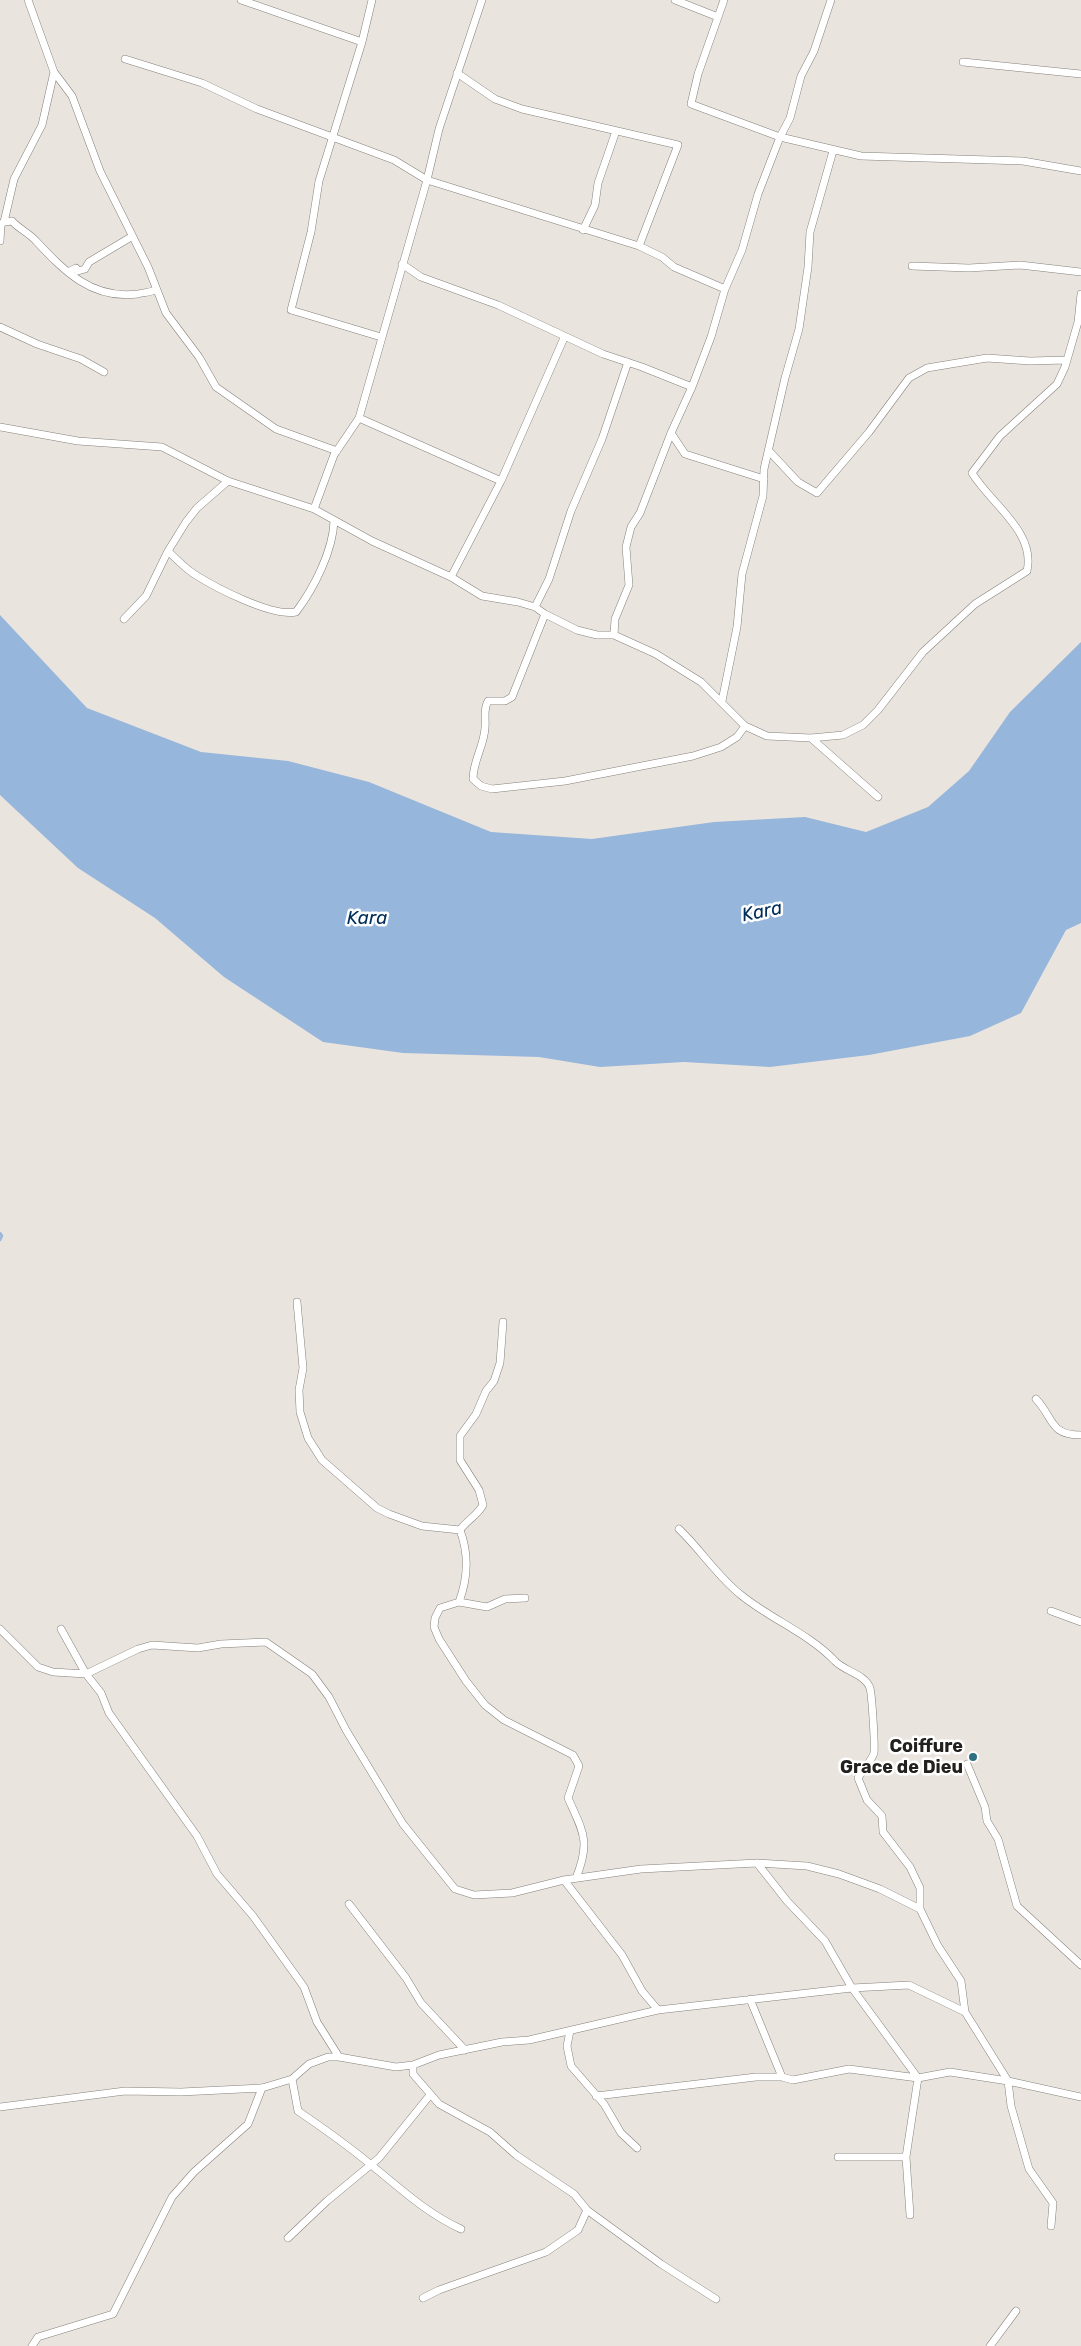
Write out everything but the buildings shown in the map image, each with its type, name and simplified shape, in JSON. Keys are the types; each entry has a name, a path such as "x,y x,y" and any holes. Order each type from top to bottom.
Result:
{"street":[{"path":"28,0 54,72 72,96 100,172 117,203 131,237 148,267 166,313 199,357 216,387 276,429 337,451"},
{"path":"242,0 270,8 362,42"},
{"path":"270,8 272,0"},
{"path":"372,0 362,42 319,181 311,232 291,310 381,337"},
{"path":"314,509 337,451 359,418 427,180 439,129 482,0"},
{"path":"675,0 718,17"},
{"path":"724,0 698,74 691,104 780,137 833,151 861,156 1023,161 1081,171"},
{"path":"614,635 615,619 629,585 626,547 631,527 645,501 711,337 725,289 742,250 758,194 780,137 790,118 801,76 814,51 831,0"},
{"path":"125,60 202,83 213,90 394,160 427,180 639,246 662,257 674,267 725,289"},
{"path":"963,62 1081,74"},
{"path":"0,241 2,223 14,179 42,125 54,72"},
{"path":"457,73 495,99 522,109 678,145 639,246"},
{"path":"583,230 595,205 598,182 616,131"},
{"path":"722,701 737,627 742,574 763,496 764,479 785,378 804,304 810,232 833,151"},
{"path":"2,223 12,221 18,228 35,240 49,257 84,285 101,291 131,295 152,292 156,289"},
{"path":"68,272 76,268 78,271 85,269 89,262 131,237"},
{"path":"402,264 421,277 498,305 564,338 692,387"},
{"path":"912,266 969,268 1020,264 1081,272"},
{"path":"0,427 78,441 162,447 228,481 314,509 372,541 451,577 482,596 518,602 534,607 577,630 597,635 614,635 656,654 701,682 745,726 767,736 811,738 843,736 863,725 884,703 923,652 975,604 1027,571 1029,552 1023,536 972,473 1000,436 1057,384 1065,367 1078,322 1081,296"},
{"path":"0,327 37,344 81,359 104,372"},
{"path":"451,577 501,481 564,338"},
{"path":"770,452 798,482 817,493 870,432 910,378 917,372 927,368 987,358 1030,361 1066,360"},
{"path":"534,607 548,579 571,511 602,440 628,362"},
{"path":"359,418 501,481"},
{"path":"671,433 685,454 764,479"},
{"path":"124,620 146,596 168,551 197,508 228,481"},
{"path":"168,551 194,574 262,606 288,614 296,612 303,603 318,573 331,542 334,521"},
{"path":"545,614 512,697 505,701 488,701 485,706 484,738 473,766 473,778 481,786 492,789 538,785 693,756 721,746 737,736 745,726"},
{"path":"811,738 878,797"},
{"path":"297,1302 303,1368 300,1412 308,1438 322,1460 378,1508 389,1514 422,1526 460,1530"},
{"path":"459,1602 465,1587 467,1564 460,1530 466,1522 477,1515 483,1505 480,1490 460,1460 460,1436 476,1414 486,1391 494,1381 500,1362 503,1322"},
{"path":"1036,1399 1043,1406 1054,1428 1070,1435 1081,1435"},
{"path":"679,1529 694,1543 712,1568 741,1595 780,1622 811,1638 842,1669 863,1678 870,1688 874,1755 858,1778 867,1800 882,1816 883,1832 914,1874 920,1888 920,1909 938,1946 959,1976 965,2012 1008,2081 1011,2106 1029,2168 1053,2203 1051,2226"},
{"path":"525,1598 505,1599 487,1607 459,1602 440,1608 435,1618 434,1627 466,1681 485,1705 504,1720 573,1755 579,1766 568,1798 582,1828 586,1846 576,1878"},
{"path":"1051,1610 1081,1622"},
{"path":"0,1629 38,1667 53,1672 86,1674 138,1649 152,1646 198,1648 221,1644 266,1642 312,1674 329,1697 346,1730 381,1784 403,1824 455,1889 474,1896 512,1893 564,1880 641,1869 757,1863 808,1866 839,1874 880,1889 920,1909"},
{"path":"61,1629 86,1674 101,1693 109,1713 197,1836 217,1874 253,1916 304,1987 317,2022 339,2057"},
{"path":"966,1764 985,1807 987,1821 998,1839 1017,1906 1081,1965"},
{"path":"757,1863 787,1901 825,1942 852,1988 918,2078 906,2157 910,2215"},
{"path":"564,1880 622,1955 642,1991 658,2010"},
{"path":"349,1904 406,1978 421,2003 466,2050"},
{"path":"0,2107 125,2091 181,2092 262,2088 292,2079 309,2064 328,2057 339,2057 396,2067 413,2065 439,2055 570,2031 658,2010 852,1988 909,1985 965,2012"},
{"path":"750,1999 782,2077"},
{"path":"570,2031 567,2046 571,2066 604,2104 621,2133 637,2148"},
{"path":"413,2065 413,2074 425,2085 430,2095 439,2104 490,2132 516,2155 559,2182 574,2194 587,2210 661,2264 716,2299"},
{"path":"596,2096 756,2076 782,2077 793,2080 849,2069 918,2078 950,2072 1008,2081 1081,2097"},
{"path":"292,2079 298,2111 371,2164 413,2201 438,2218 460,2229"},
{"path":"32,2346 38,2337 113,2314 172,2198 194,2172 248,2124 262,2088"},
{"path":"288,2238 371,2164 408,2125 430,2095"},
{"path":"838,2157 906,2157"},
{"path":"423,2298 439,2290 546,2252 578,2230 587,2210"},
{"path":"990,2346 1016,2311"}],"water":[{"name":"Kara","path":"0,615 87,708 201,752 288,761 369,782 491,832 592,839 714,822 805,817 866,832 928,807 969,771 1010,712 1081,642 1081,923 1066,930 1021,1013 970,1036 869,1055 770,1067 684,1062 600,1067 539,1057 403,1053 323,1042 224,977 155,918 78,868 0,795"}],"waterway":[{"path":"0,1233 2,1236 0,1240"}],"place":[{"name":"Coiffure Grace de Dieu","path":"973,1757"}]}
